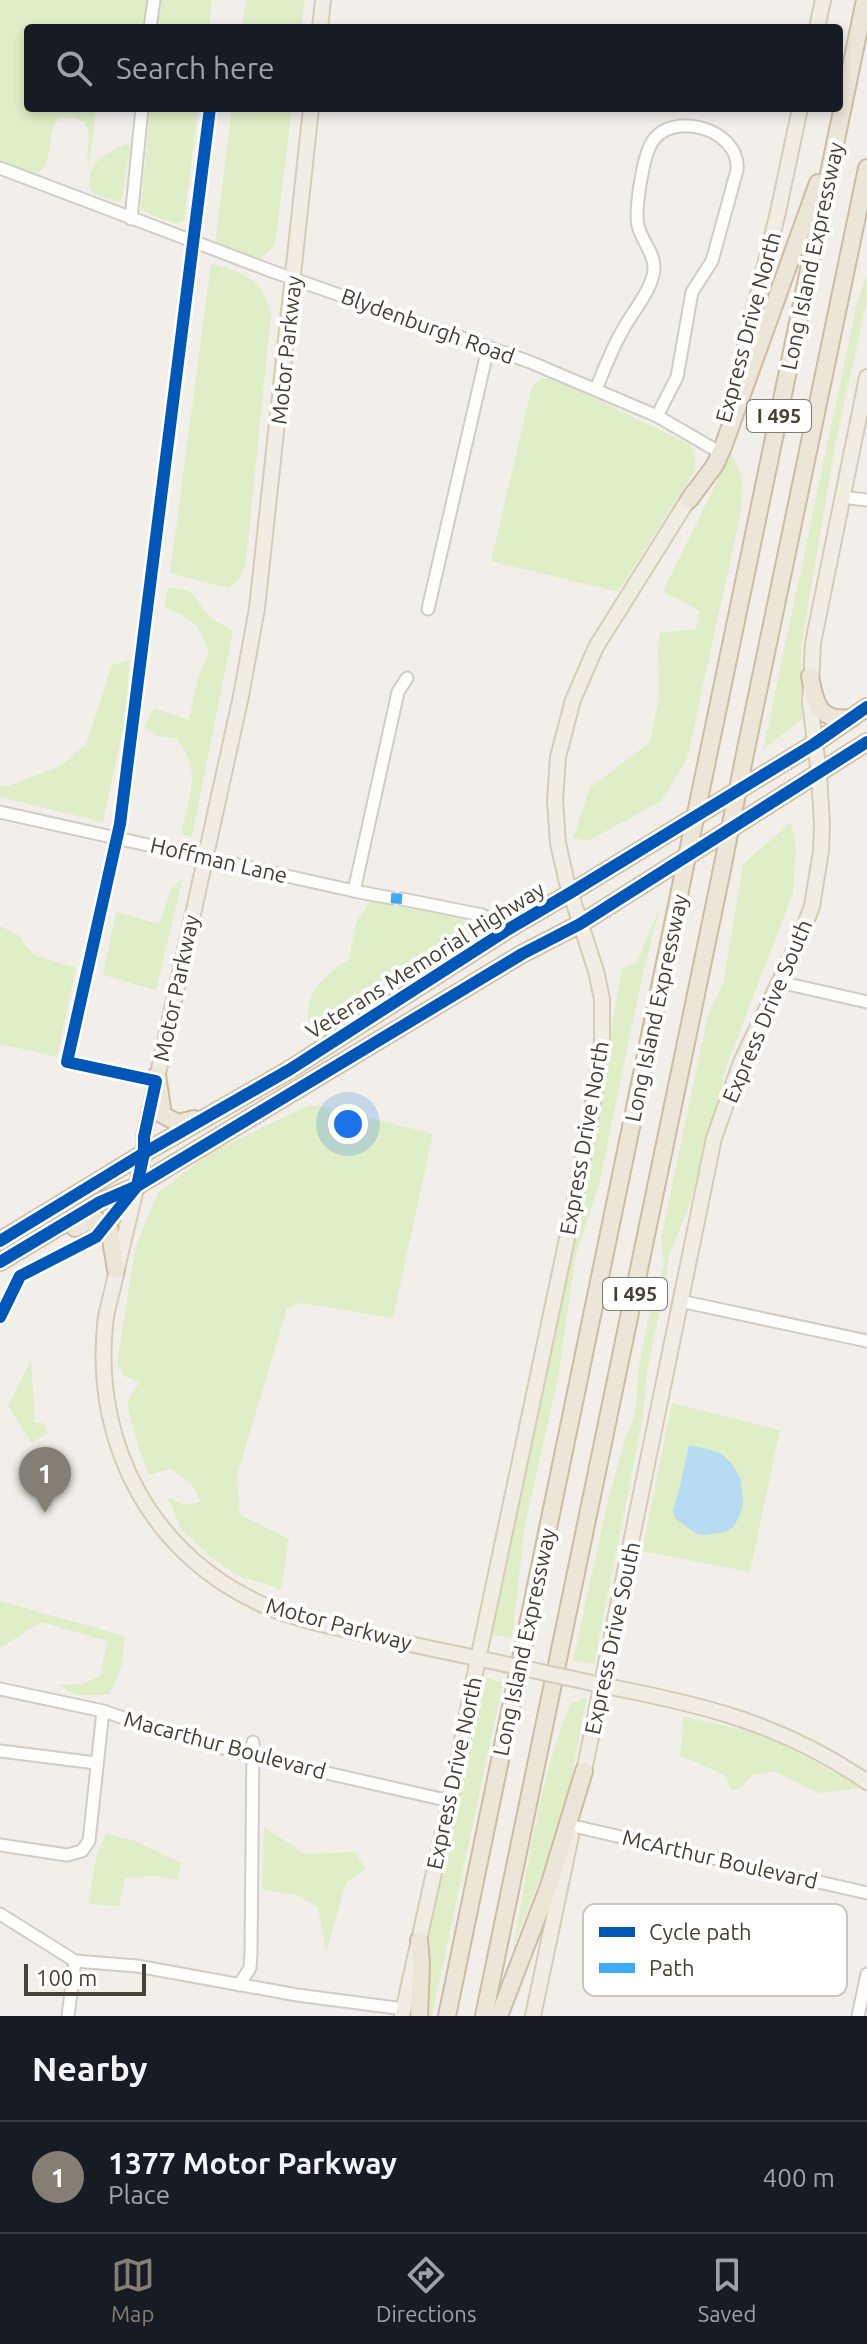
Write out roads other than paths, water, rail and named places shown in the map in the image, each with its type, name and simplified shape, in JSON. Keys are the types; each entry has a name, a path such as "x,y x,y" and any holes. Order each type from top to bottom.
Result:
{"highway":[{"name":"Long Island Expressway","path":"843,105 865,0"},
{"path":"843,90 853,57"},
{"path":"689,500 715,465 731,427 813,198 836,112"},
{"name":"Long Island Expressway","path":"447,2016 842,112"},
{"name":"Long Island Expressway","path":"484,2016 867,168"},
{"path":"810,676 816,702 825,714 838,719 852,718"},
{"name":"Veterans Memorial Highway","path":"0,1241 144,1153 289,1070 507,930 814,744 867,707"},
{"name":"Veterans Memorial Highway","path":"7,1258 100,1202 137,1186 522,954 580,924 867,742"},
{"path":"157,1075 163,1115 178,1123 187,1122 253,1090"},
{"path":"7,1258 95,1219 111,1231 116,1270"},
{"path":"499,2016 549,1886 584,1771"},
{"path":"408,2014 421,1964 419,1940"}],"main road":[{"path":"320,24 323,0"},
{"path":"818,24 823,0"},
{"name":"Motor Parkway","path":"311,112 257,608 241,696 144,1137 137,1186 105,1322 103,1365 109,1416 123,1464 142,1500 164,1530 194,1561 230,1590 271,1608 314,1622 747,1719 818,1751 867,1782"},
{"name":"Express Drive North","path":"419,1940 482,1660 572,1215 601,1053 602,999 558,843 555,801 558,757 569,711 586,667 606,630 689,500 714,449 739,376 799,112"},
{"name":"Express Drive South","path":"533,2016 584,1771 597,1684 714,1138 741,1062 798,943 812,906 822,824 810,676 815,629 867,377"}],"street":[{"path":"151,24 154,0"},
{"path":"131,219 142,112"},
{"path":"596,389 654,272 652,258 636,221 651,143 664,130 675,126 693,127 719,135 734,149 738,160 737,170 712,261 692,292 677,377 657,416"},
{"name":"Blydenburgh Road","path":"0,168 596,389 657,416 714,449"},
{"path":"428,609 488,348"},
{"path":"842,497 867,500"},
{"path":"354,891 398,692 407,678"},
{"name":"Hoffman Lane","path":"0,812 354,891 482,915 507,930"},
{"path":"779,982 867,1002"},
{"path":"680,1301 867,1341"},
{"name":"Macarthur Boulevard","path":"0,1689 103,1711 252,1756 450,1801"},
{"path":"0,1845 67,1855 82,1851 89,1841 103,1711"},
{"path":"239,1985 250,1968 251,1954 253,1742"},
{"path":"0,1751 96,1763"},
{"name":"McArthur Boulevard","path":"573,1826 867,1893"},
{"path":"0,1914 75,1961 160,1969 408,2014"},
{"path":"68,2016 75,1961"},
{"path":"858,2016 867,1974"}],"water":[{"path":"689,1445 723,1455 741,1480 743,1504 740,1515 726,1532 695,1533 675,1518 673,1511"}],"place":[{"name":"1377 Motor Parkway","path":"45,1513"}]}
